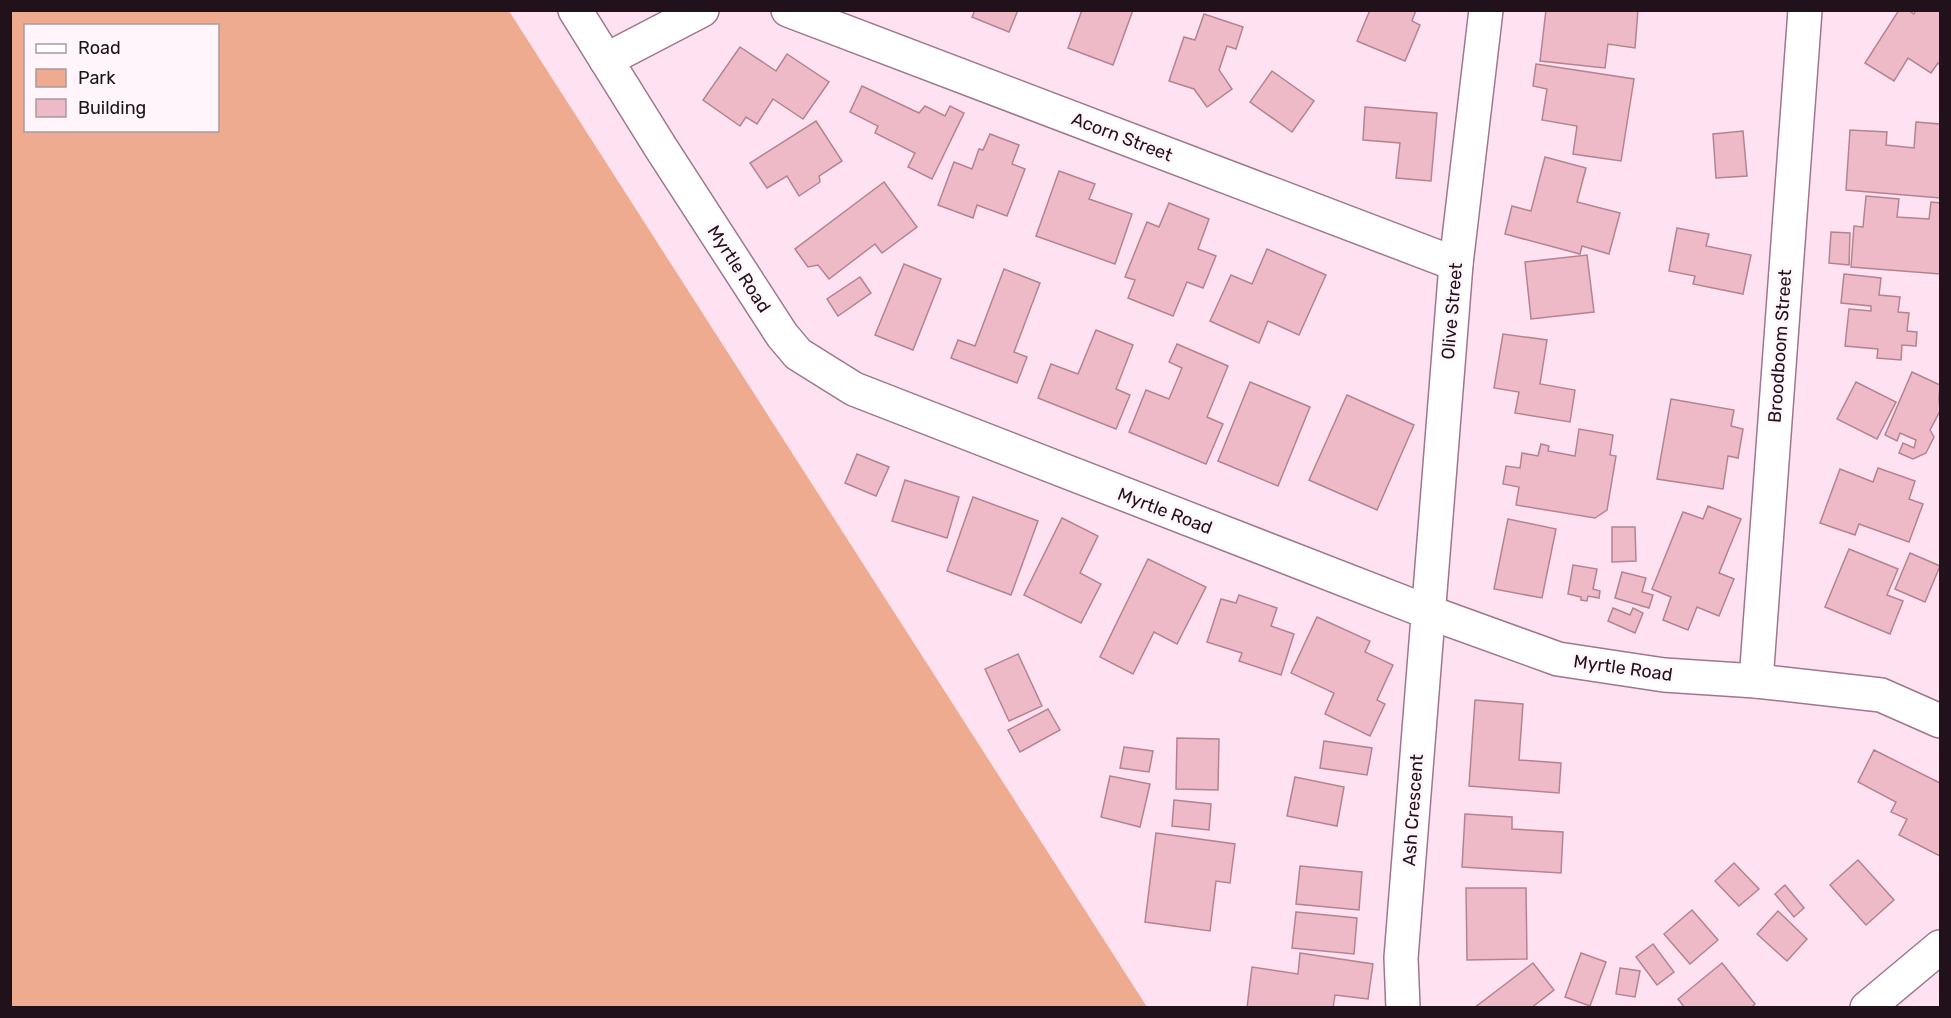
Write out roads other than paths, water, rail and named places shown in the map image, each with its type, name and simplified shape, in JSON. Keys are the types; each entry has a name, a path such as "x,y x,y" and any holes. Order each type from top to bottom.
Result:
{"street":[{"name":"Myrtle Road","path":"575,10 667,158 782,335 798,354 854,389 1428,612 1558,659 1664,675 1756,681 1881,695 1941,721"},
{"path":"606,60 702,10"},
{"name":"Acorn Street","path":"788,10 1456,264"},
{"name":"Olive Street","path":"1428,612 1456,264 1486,10"},
{"name":"Broodboom Street","path":"1756,681 1805,10"},
{"name":"Ash Crescent","path":"1404,1008 1401,958 1428,612"},
{"path":"1867,1008 1941,946"}]}
